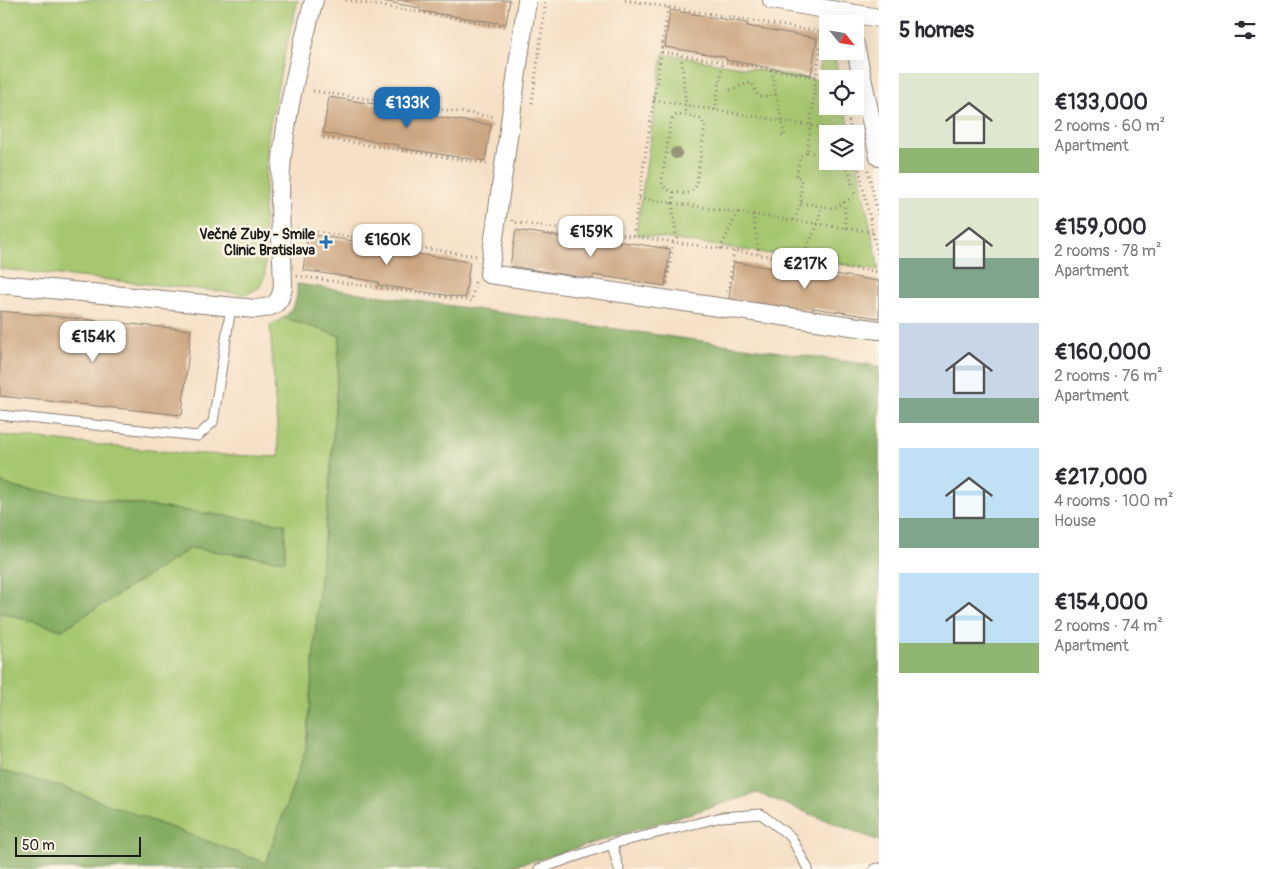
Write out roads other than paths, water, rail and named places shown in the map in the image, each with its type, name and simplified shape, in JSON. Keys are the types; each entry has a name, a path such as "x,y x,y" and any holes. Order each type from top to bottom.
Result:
{"street":[{"path":"0,284 231,307 265,309 272,306 281,296 283,277 280,231 282,150 298,56 314,0"},
{"path":"527,0 489,274 879,330"},
{"path":"772,0 836,15"},
{"path":"864,18 879,18"},
{"path":"858,60 879,157"}],"lane":[{"path":"0,415 198,436 214,422 231,307"},
{"path":"539,869 612,844 722,817 761,814 791,837 808,869"},
{"path":"612,844 619,869"},
{"path":"874,869 879,868"}],"place":[{"name":"Večné Zuby - Smile Clinic Bratislava","path":"326,242"}]}
